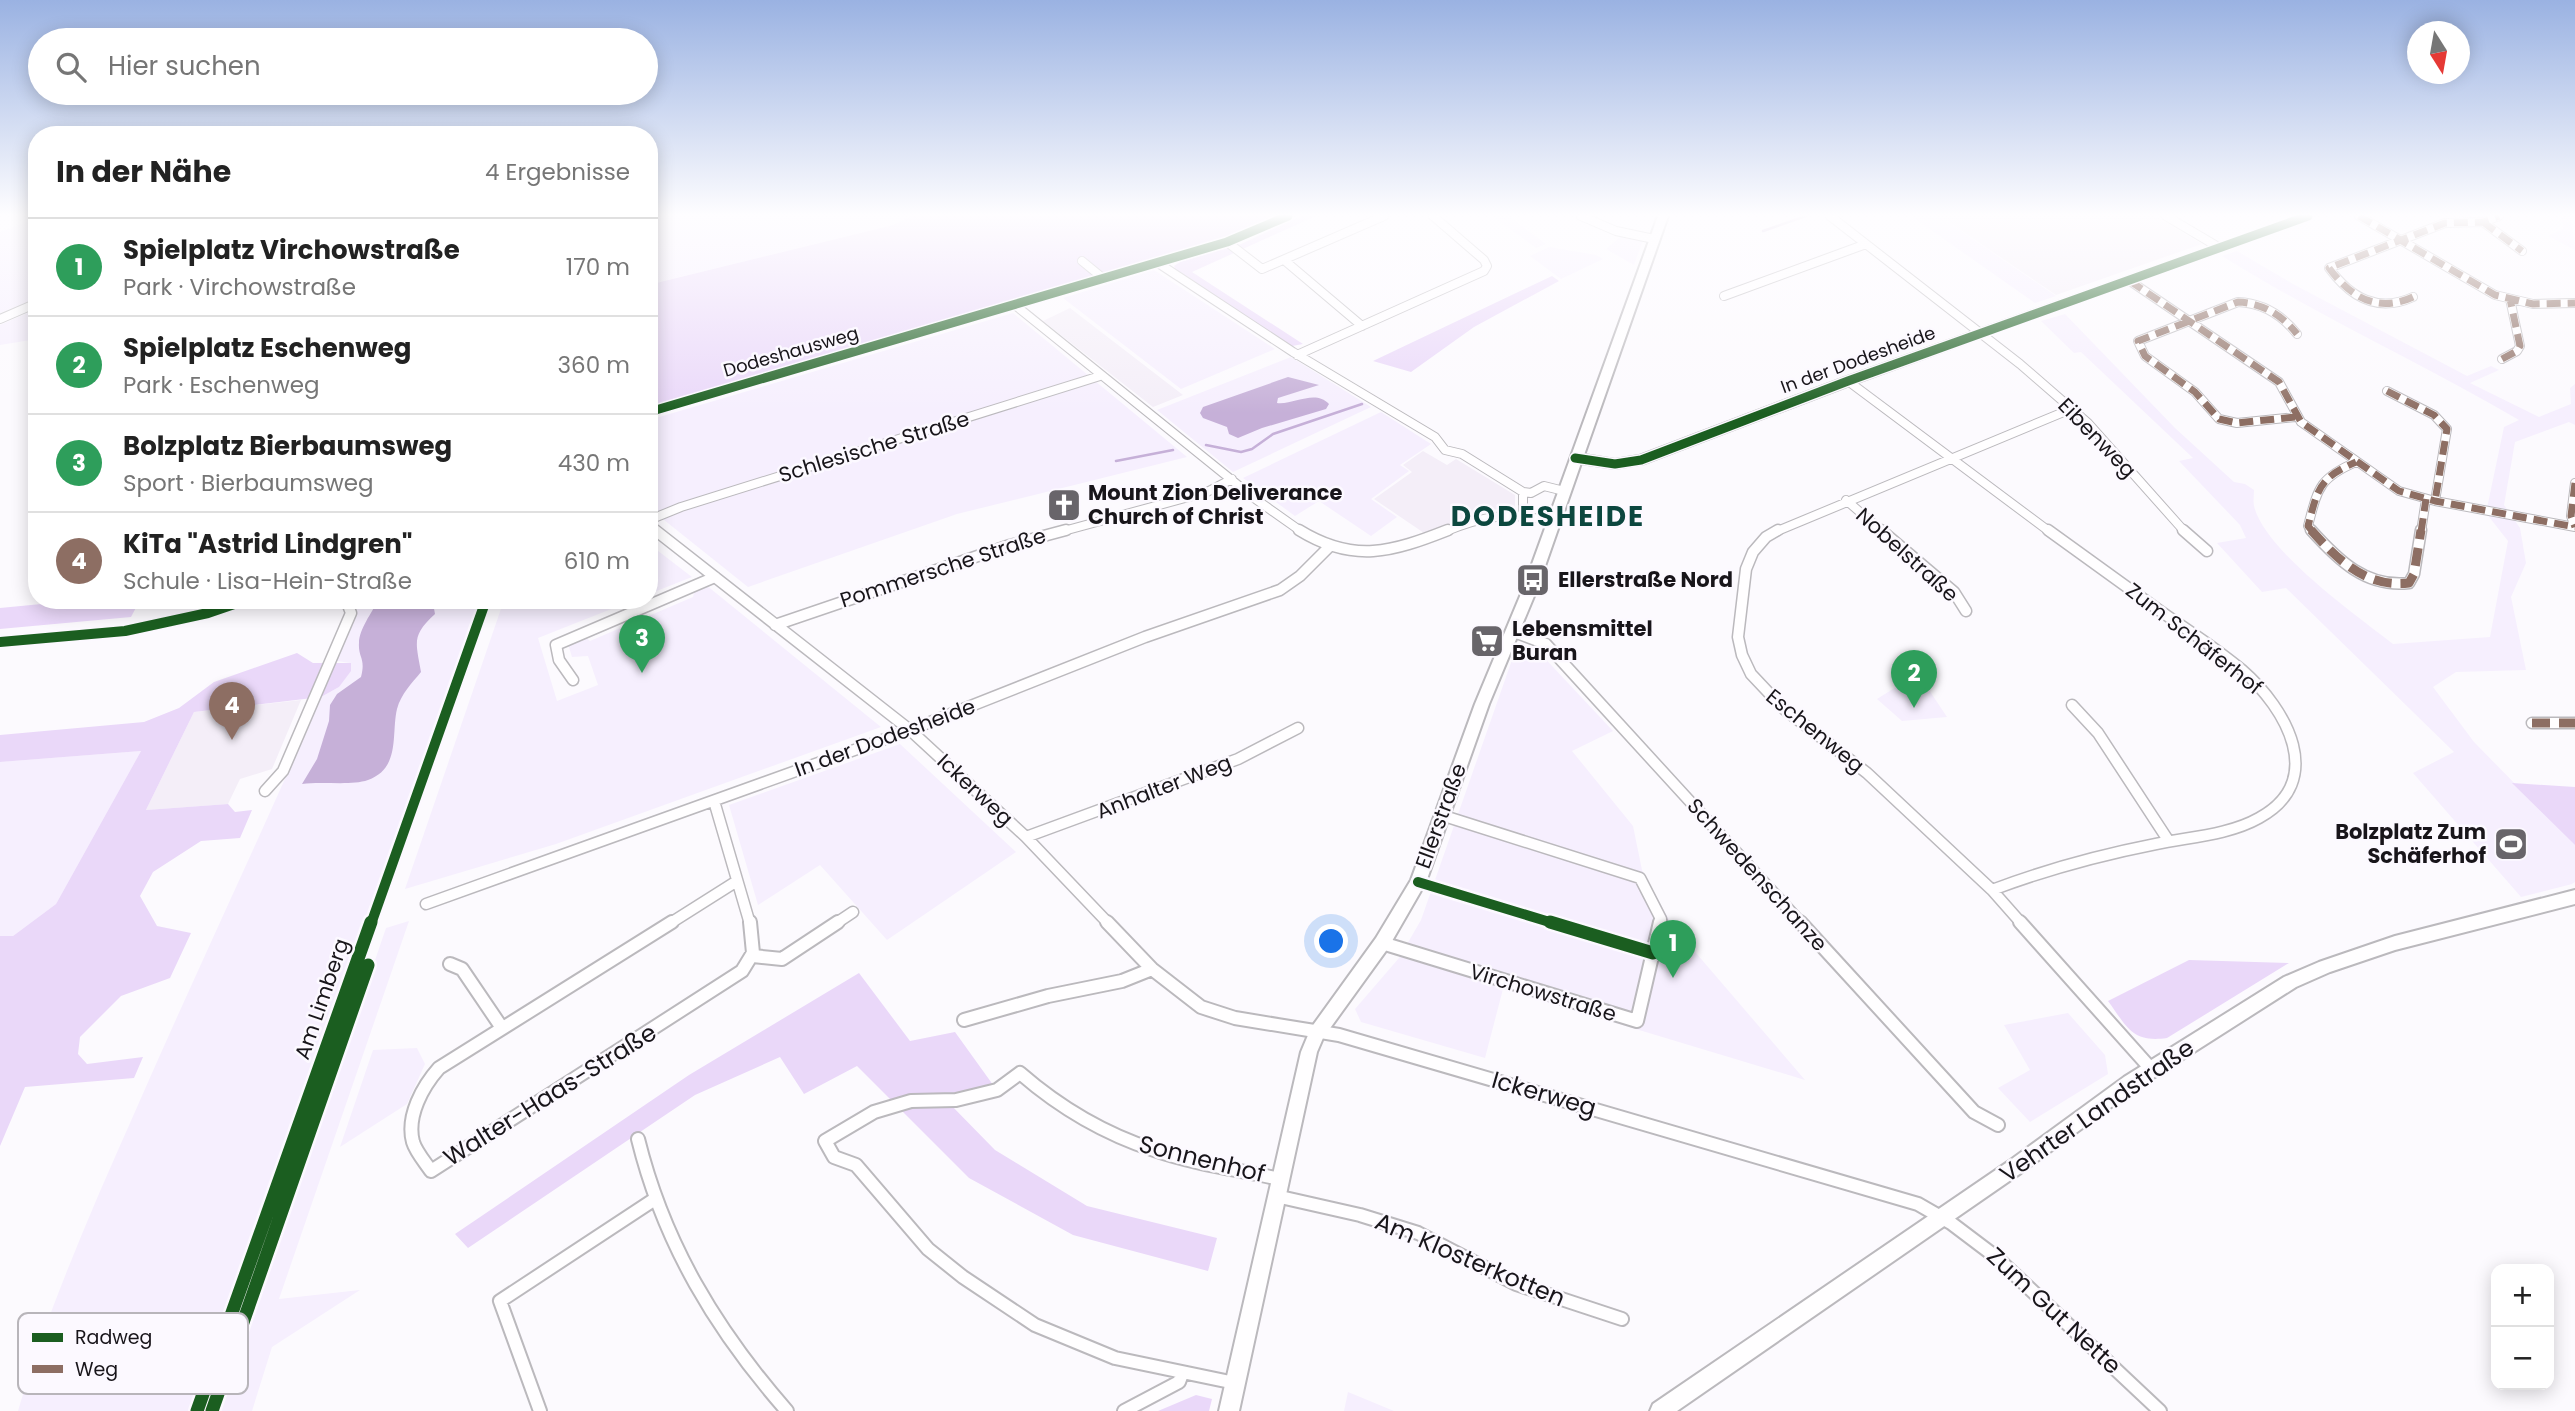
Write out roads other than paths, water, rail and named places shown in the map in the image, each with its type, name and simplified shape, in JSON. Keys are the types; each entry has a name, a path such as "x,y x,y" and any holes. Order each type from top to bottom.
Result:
{"street":[{"name":"Dodeshausweg","path":"658,409 1094,282"},
{"path":"1184,282 1297,355 1434,437 1445,450 1462,454 1523,492 1531,493 1544,486 1564,491"},
{"path":"1310,282 1362,326"},
{"path":"1297,355 1460,282"},
{"name":"Ellerstraße","path":"1229,1411 1303,1069 1317,1033 1382,943 1418,882 1482,704 1514,632 1639,282"},
{"path":"1724,296 1763,282"},
{"name":"Eibenweg","path":"1914,282 2020,364 2088,423 2187,534 2207,551"},
{"name":"In der Dodesheide","path":"1575,458 1615,464 1641,460 1849,381 2128,282"},
{"path":"2131,282 2279,382 2290,394 2295,417 2356,463 2399,491 2431,500 2575,527 2571,516 2575,483"},
{"path":"2342,282 2349,290 2380,304 2395,305 2413,297"},
{"path":"2473,282 2495,295 2510,299 2556,306 2575,303"},
{"path":"2502,359 2517,351 2520,346 2510,299"},
{"path":"2295,417 2236,424 2219,419 2195,392 2145,356 2138,341 2238,302 2247,301 2263,307 2292,326 2297,334"},
{"path":"1016,305 1100,376 1232,480 1304,533 1329,547 1355,553 1383,553 1481,519 1508,514 1553,521"},
{"path":"0,319 28,307"},
{"name":"Schlesische Straße","path":"658,516 1100,376"},
{"name":"Zum Schäferhof","path":"1849,381 1948,458 2242,670 2278,709 2295,747 2294,780 2288,794 2278,807 2258,819 2025,877 1992,890"},
{"path":"2356,463 2326,474 2320,483 2308,526 2328,548 2367,580 2385,585 2409,583 2414,574 2447,429 2434,415 2387,391"},
{"name":"Eschenweg","path":"2071,409 1784,526 1766,537 1753,552 1746,569 1738,637 1742,655 1763,690 1867,773 1992,890 2152,1070"},
{"name":"Pommersche Straße","path":"775,625 1010,545 1207,492 1232,480"},
{"path":"1523,492 1523,515"},
{"name":"Nobelstraße","path":"1846,500 1954,592 1966,611"},
{"name":"Ickerweg","path":"658,532 910,730 1026,837 1152,968 1200,1007 1216,1014 1339,1035 1892,1196 1943,1216"},
{"name":"In der Dodesheide","path":"426,904 910,730 1145,637 1280,590 1300,576 1329,547"},
{"path":"658,601 715,577"},
{"path":"0,642 125,631 220,609"},
{"path":"265,791 283,771 351,613 349,609"},
{"path":"573,680 559,660 556,645 640,609"},
{"name":"Schwedenschanze","path":"1514,632 1546,644 1974,1112 1998,1125"},
{"path":"2072,705 2098,733 2168,840"},
{"path":"2532,723 2575,723"},
{"name":"Anhalter Weg","path":"1026,837 1111,810 1280,741 1298,729"},
{"path":"715,801 754,940 753,956 782,959 853,912"},
{"name":"Virchowstraße","path":"1382,943 1637,1021 1661,919 1640,878 1441,815"},
{"name":"Walter-Haas-Straße","path":"737,881 439,1068 427,1080 417,1104 412,1131 413,1142 431,1171 682,1012 742,971 753,956"},
{"name":"Vehrter Landstraße","path":"1660,1411 2152,1070 2290,982 2394,941 2575,897"},
{"path":"450,964 462,969 502,1028"},
{"path":"964,1020 1048,996 1122,981 1152,968"},
{"name":"Sonnenhof","path":"1182,1374 1115,1358 1035,1325 963,1277 928,1249 856,1165 834,1157 825,1141 874,1112 911,1101 956,1100 997,1090 1020,1073 1042,1093 1076,1115 1127,1139 1156,1151 1278,1187"},
{"path":"638,1139 655,1199 676,1250 705,1306 753,1374 787,1411"},
{"name":"Am Klosterkotten","path":"1278,1187 1418,1233 1516,1284 1622,1319"},
{"path":"538,1410 500,1301 655,1199"},
{"name":"Zum Gut Nette","path":"1943,1216 1978,1241 2112,1362 2160,1411"},
{"path":"1124,1411 1179,1382 1182,1374 1235,1384"}],"waterway":[{"path":"1206,445 1241,452 1252,449 1273,434 1362,404"},
{"path":"1116,461 1173,450"}],"place":[{"name":"Mount Zion Deliverance Church of Christ","path":"1064,505"},
{"name":"Ellerstraße Nord","path":"1533,580"},
{"name":"Lebensmittel Buran","path":"1487,641"},
{"name":"Bolzplatz Bierbaumsweg","path":"642,673"},
{"name":"Spielplatz Eschenweg","path":"1914,708"},
{"name":"KiTa \"Astrid Lindgren\"","path":"232,740"},
{"name":"Bolzplatz Zum Schäferhof","path":"2511,844"},
{"name":"Spielplatz Virchowstraße","path":"1673,978"}],"district":[{"name":"DODESHEIDE","path":"1548,516"}]}
